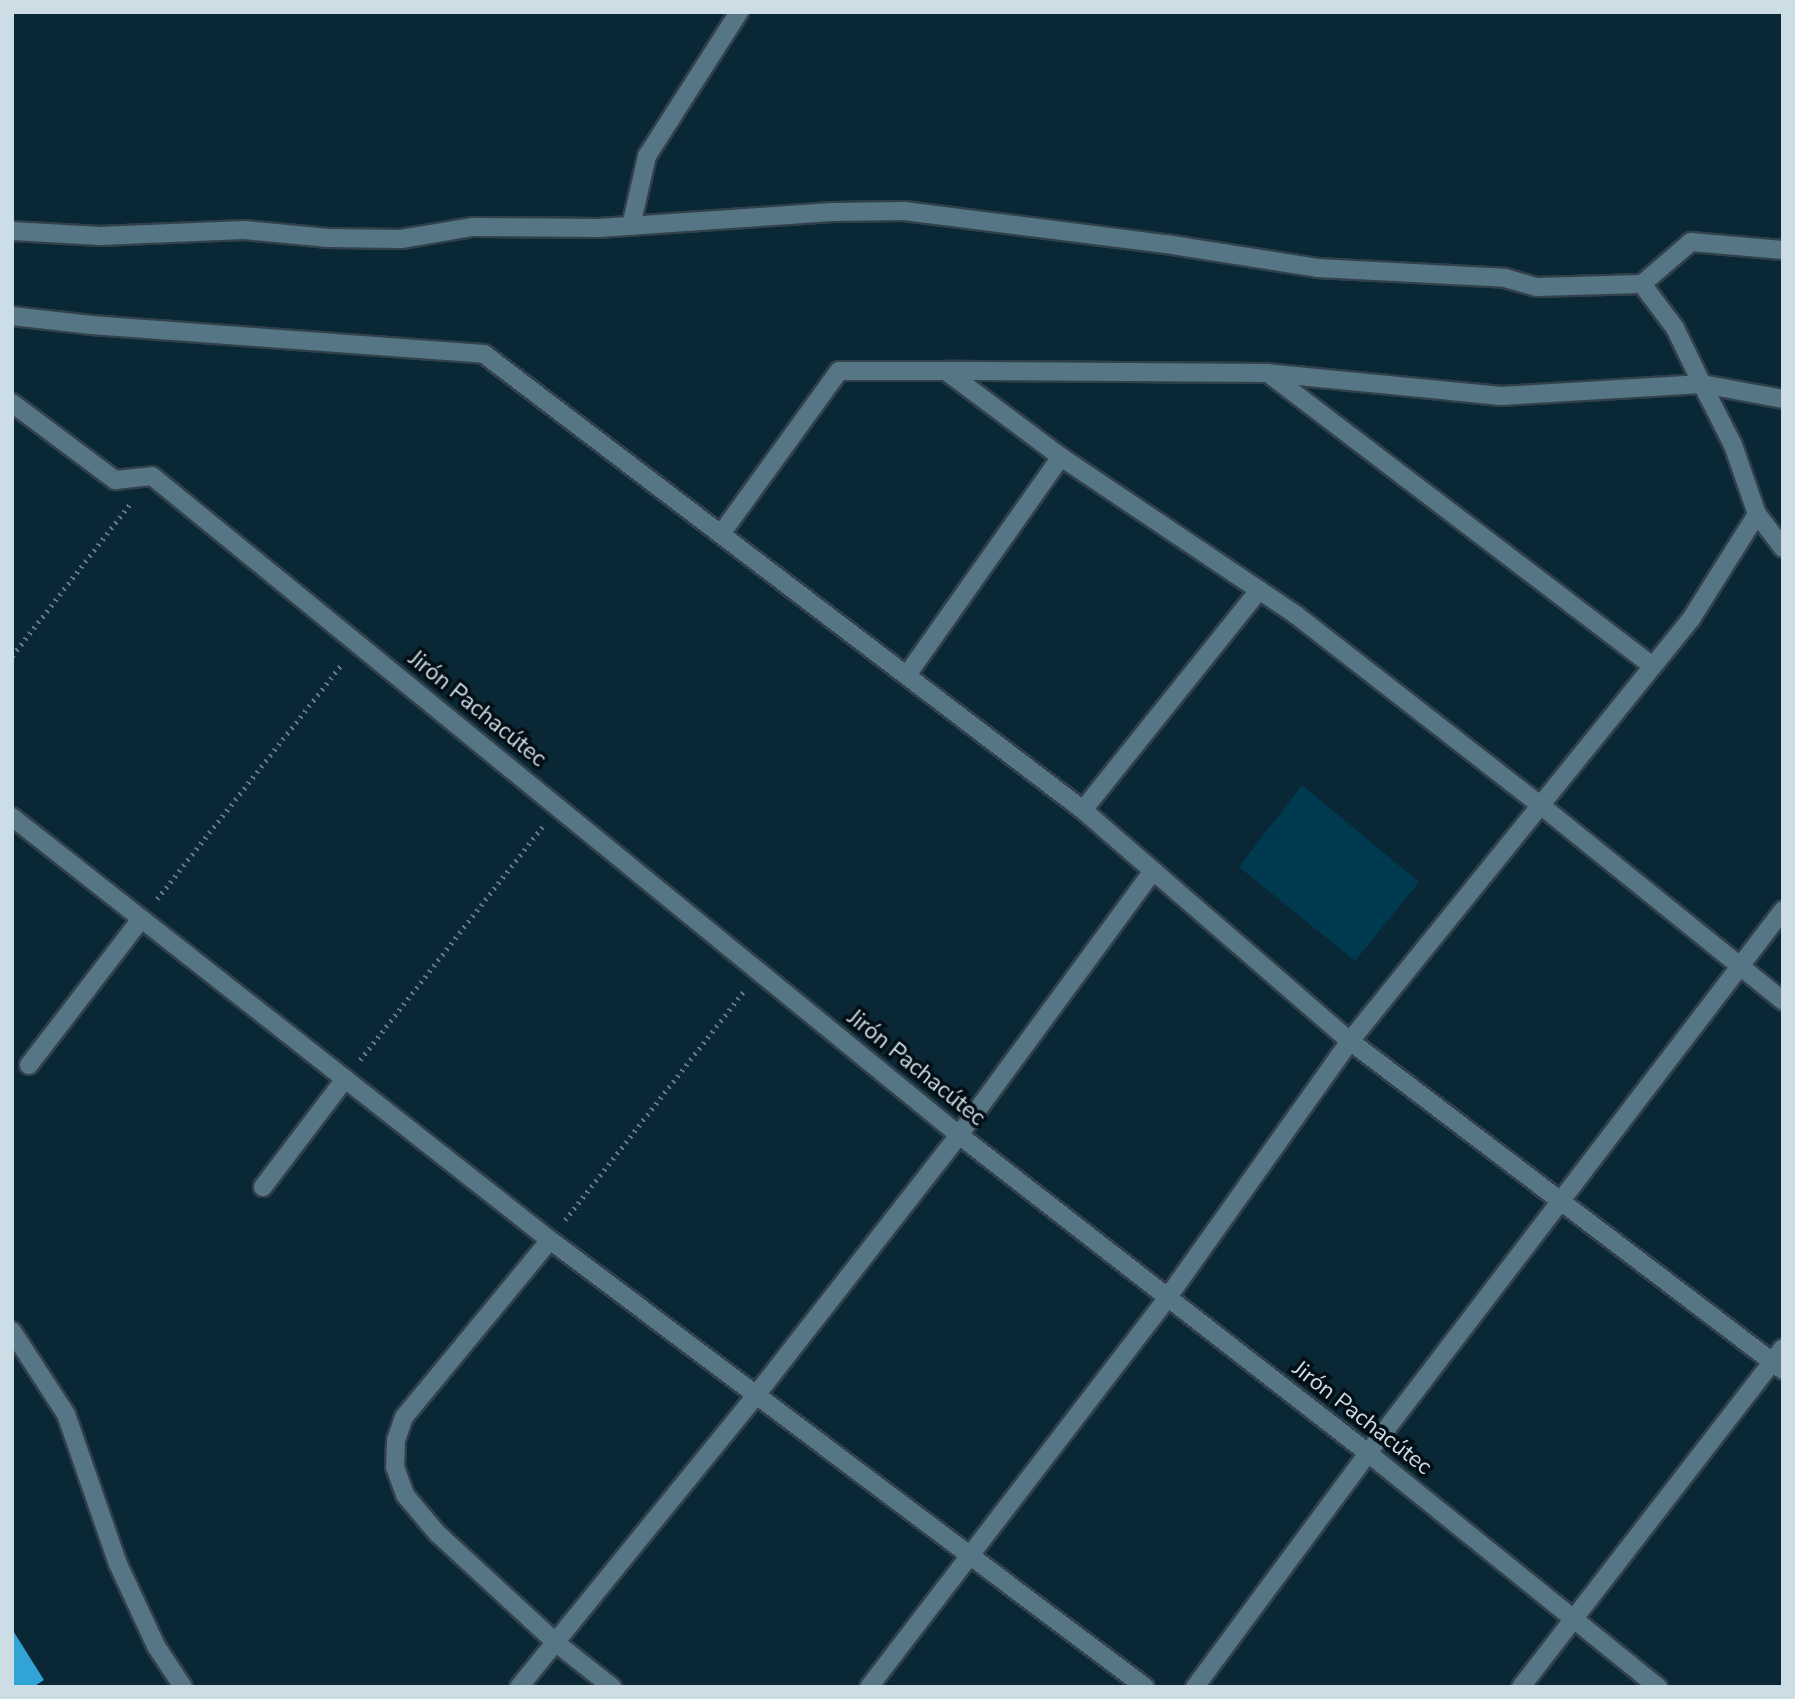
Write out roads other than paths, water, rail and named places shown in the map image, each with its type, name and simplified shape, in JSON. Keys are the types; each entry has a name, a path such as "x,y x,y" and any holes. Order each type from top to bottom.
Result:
{"street":[{"path":"631,226 647,156 739,12"},
{"path":"12,231 100,236 244,230 329,238 401,239 473,228 631,226 832,212 904,211 1166,244 1317,268 1505,278 1537,287 1642,284 1691,242 1783,250"},
{"path":"1642,284 1675,328 1733,445 1758,513 1783,548"},
{"path":"12,316 91,325 484,354 1083,810 1350,1041 1560,1201 1779,1360 1521,1687"},
{"path":"721,534 839,370 1268,373 1501,396 1702,384 1783,399"},
{"path":"946,371 1061,457 1296,615 1539,804 1783,1001"},
{"path":"1268,373 1651,665"},
{"name":"Jirón Pachacútec","path":"12,403 115,480 152,476 959,1135 1368,1453 1658,1687"},
{"path":"907,675 1061,457"},
{"path":"869,1687 1168,1297 1350,1041 1651,665 1691,619 1758,513"},
{"path":"1083,810 1259,590"},
{"path":"12,817 550,1240 1145,1687"},
{"path":"519,1687 756,1395 959,1135 1153,871"},
{"path":"1195,1687 1368,1453 1783,910"},
{"path":"29,1065 141,919"},
{"path":"263,1187 345,1079"},
{"path":"550,1240 404,1417 396,1440 395,1467 405,1495 437,1533 555,1642 612,1687"},
{"path":"12,1331 66,1414 118,1564 156,1646 183,1687"}]}
